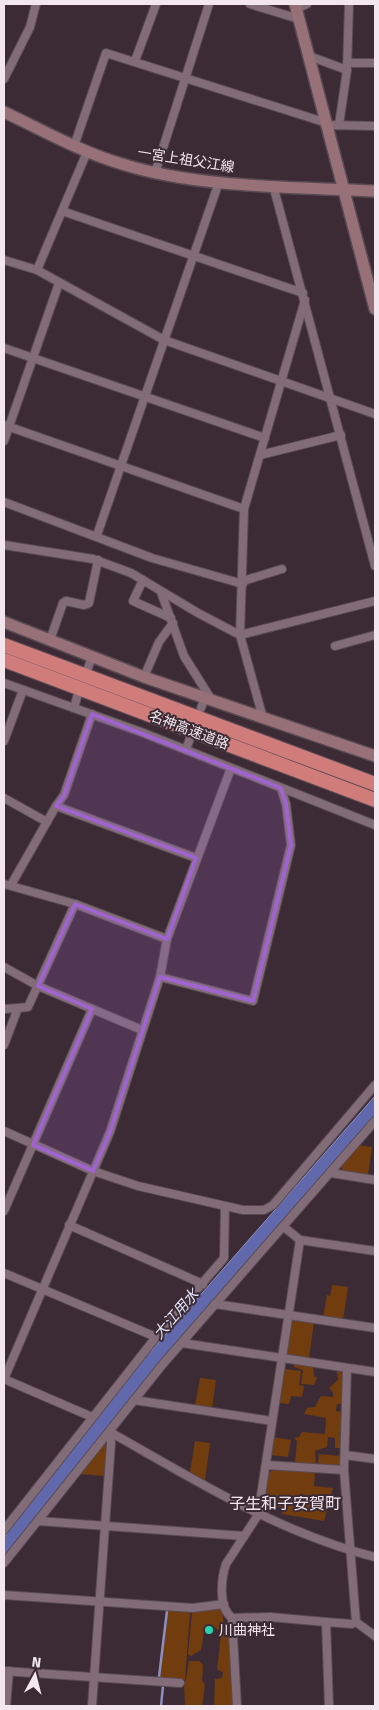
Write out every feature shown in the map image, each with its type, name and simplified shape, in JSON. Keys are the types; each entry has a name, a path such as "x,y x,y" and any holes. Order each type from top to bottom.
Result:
{"highway":[{"name":"名神高速道路","path":"4,645 375,784"},
{"name":"名神高速道路","path":"4,660 375,800"}],"street":[{"path":"4,78 30,27 36,4"},
{"path":"134,61 156,4"},
{"path":"155,173 208,4"},
{"path":"250,4 297,11 307,4"},
{"path":"331,124 347,66 349,4"},
{"path":"297,11 331,124 344,190 375,309"},
{"path":"74,146 106,52 331,124 375,126"},
{"path":"309,56 347,66 375,63"},
{"name":"一宮上祖父江線","path":"4,112 87,152 155,173 219,182 375,191"},
{"path":"37,270 87,152"},
{"path":"97,535 219,182"},
{"path":"273,185 332,399 375,566"},
{"path":"62,211 304,296"},
{"path":"4,260 37,270 164,340 375,414"},
{"path":"4,441 7,426 59,283"},
{"path":"263,718 240,635 244,509 304,296"},
{"path":"4,348 265,438"},
{"path":"7,426 244,509"},
{"path":"260,455 341,435"},
{"path":"4,502 97,535 152,558 243,582 282,570"},
{"path":"4,544 98,560 131,573 161,592 240,635 375,601"},
{"path":"50,640 63,603 66,601 84,605 89,603 98,560"},
{"path":"143,580 133,601 172,620"},
{"path":"161,592 184,656 206,702"},
{"path":"144,677 159,642 172,620"},
{"path":"4,622 50,640 90,662 144,677 206,702 263,718 375,756"},
{"path":"335,646 375,635"},
{"path":"4,683 92,714 375,825"},
{"path":"4,741 23,690"},
{"path":"74,708 77,697"},
{"path":"92,714 64,795 8,885 75,904 167,939"},
{"path":"186,750 190,738"},
{"path":"92,1417 4,1379 110,1132 160,977 167,939 231,768"},
{"path":"160,977 253,1001 291,845 286,804 281,788"},
{"path":"4,798 47,822"},
{"path":"56,806 196,858"},
{"path":"4,1009 28,1008 75,904"},
{"path":"4,967 38,986 142,1030"},
{"path":"4,1045 18,1008"},
{"path":"4,1211 92,1009"},
{"path":"4,1131 93,1171 138,1186 225,1206 256,1211 273,1205 375,1085"},
{"path":"4,1563 134,1400 375,1121"},
{"path":"331,1173 375,1180"},
{"path":"5,1525 156,1337 224,1258 225,1206"},
{"path":"69,1225 203,1284"},
{"path":"284,1227 300,1240 375,1251"},
{"path":"300,1240 258,1514 223,1572 224,1604 227,1614 232,1618 270,1617 352,1624 356,1622"},
{"path":"4,1273 156,1337"},
{"path":"215,1304 375,1328"},
{"path":"182,1343 375,1372"},
{"path":"347,1368 344,1470 356,1622 375,1636"},
{"path":"134,1400 272,1421"},
{"path":"110,1432 258,1514 350,1551 375,1557"},
{"path":"92,1706 111,1443 110,1432"},
{"path":"345,1455 375,1459"},
{"path":"266,1466 344,1470"},
{"path":"38,1522 244,1536"},
{"path":"4,1595 193,1608 224,1604"},
{"path":"232,1618 237,1706"},
{"path":"326,1622 329,1706"},
{"path":"6,1706 6,1671 180,1683"}],"highlighted area":[{"path":"92,714 281,788 286,804 291,845 253,1001 160,977 110,1132 93,1171 33,1145 92,1009 38,986 75,904 167,939 196,858 56,806 64,795"}],"shaded area":[{"path":"359,1145 372,1147 368,1175 343,1171 341,1167"},
{"path":"332,1285 348,1287 343,1320 323,1317 327,1295 330,1296"},
{"path":"295,1319 314,1322 309,1358 289,1356 287,1352 291,1323"},
{"path":"295,1363 313,1366 314,1376 317,1378 314,1385 301,1384 303,1370 294,1367"},
{"path":"284,1369 301,1371 299,1385 304,1386 302,1397 291,1396 289,1404 279,1403"},
{"path":"340,1370 343,1375 342,1404 337,1404 336,1411 342,1412 341,1448 335,1448 335,1438 328,1437 327,1447 315,1451 316,1465 295,1463 297,1441 294,1438 299,1437 302,1432 325,1434 326,1418 304,1414 307,1408 315,1407 321,1396 333,1397 333,1392 329,1388 338,1380 337,1372"},
{"path":"200,1378 216,1380 212,1409 195,1406"},
{"path":"274,1437 291,1440 288,1457 271,1455"},
{"path":"195,1441 210,1443 205,1481 190,1472"},
{"path":"104,1443 107,1445 105,1476 80,1474"},
{"path":"319,1454 341,1456 341,1464 338,1466 318,1465"},
{"path":"273,1470 315,1472 314,1486 333,1488 324,1521 282,1514 283,1508 264,1504 268,1473"},
{"path":"217,1608 222,1610 224,1626 218,1630 213,1626 205,1626 201,1650 191,1656 188,1654 192,1613 194,1611"},
{"path":"168,1610 190,1612 185,1680 160,1678"},
{"path":"231,1629 234,1706 214,1706 215,1679 222,1678 223,1672 217,1670 221,1634"},
{"path":"189,1661 199,1661 203,1665 202,1680 205,1685 202,1706 185,1706 184,1682"}],"water":[{"path":"375,1096 375,1115 160,1362 4,1559 4,1537 145,1358"}],"waterway":[{"path":"159,1677 167,1611"},
{"path":"161,1706 163,1686"}],"place":[{"name":"川曲神社","path":"209,1630"}],"district":[{"name":"子生和子安賀町","path":"285,1503"}],"water label":[{"name":"大江用水","path":"176,1314"}]}
